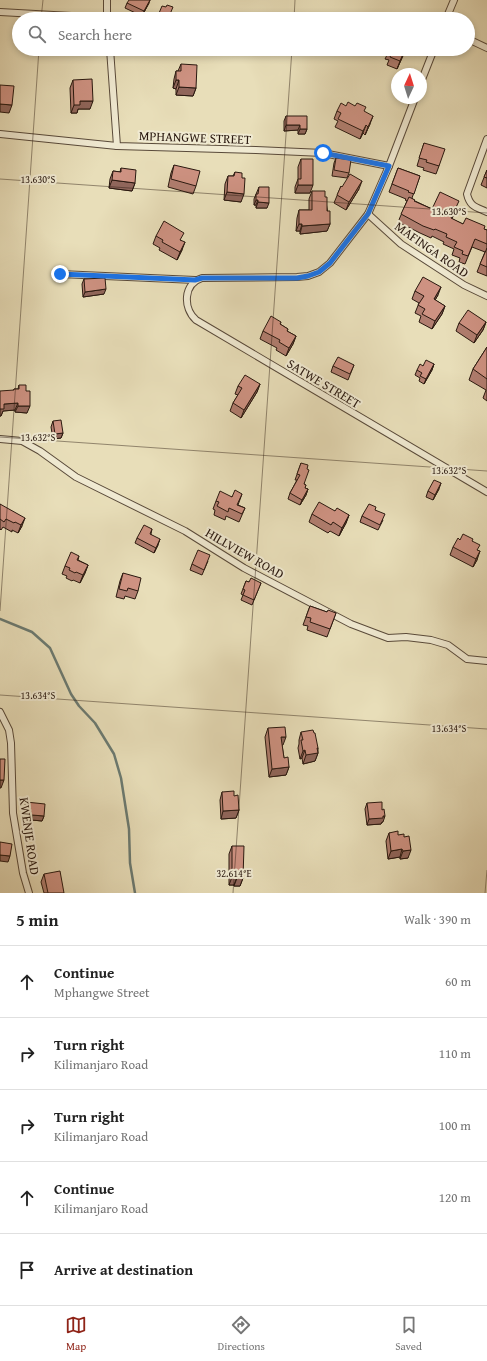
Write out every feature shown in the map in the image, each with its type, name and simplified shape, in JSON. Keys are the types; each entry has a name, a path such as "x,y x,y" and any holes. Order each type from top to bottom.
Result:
{"street":[{"path":"107,0 107,12"},
{"path":"449,12 454,0"},
{"path":"0,12 12,13"},
{"path":"475,42 487,48"},
{"path":"111,56 117,146"},
{"path":"427,68 431,56"},
{"path":"60,274 195,280 202,278 297,278 319,272 330,263 368,214 389,166 413,104"},
{"name":"MPHANGWE STREET","path":"0,134 117,146 323,153 389,166"},
{"path":"487,139 468,194 469,201 473,206 487,212"},
{"name":"MAFINGA ROAD","path":"368,214 401,244 464,284 487,296"},
{"name":"SATWE STREET","path":"195,280 190,286 187,296 188,309 191,316 196,320 487,492"},
{"name":"HILLVIEW ROAD","path":"0,439 22,441 28,444 76,477 185,531 244,568 351,624 388,638 432,640 448,645 467,659 487,661"},
{"name":"KWENJE ROAD","path":"0,712 9,730 12,743 13,813 28,893"}],"building":[{"path":"129,0 150,0 144,11 127,3"},
{"path":"167,5 173,7 171,12 160,12 162,6 166,7"},
{"path":"390,56 402,56 400,61"},
{"path":"181,64 197,65 196,88 179,87 179,80 176,80 176,71 181,71"},
{"path":"92,79 93,101 80,101 80,105 74,105 73,80"},
{"path":"0,85 14,86 12,105 0,104"},
{"path":"348,102 355,106 357,103 366,107 364,111 373,116 368,127 366,125 363,131 338,119 341,113 337,111 341,103 346,106"},
{"path":"286,116 307,116 307,129 300,129 300,125 286,125"},
{"path":"424,143 445,149 439,166 419,158"},
{"path":"336,158 351,160 349,173 334,170"},
{"path":"301,159 313,159 313,185 298,185 298,179 301,179"},
{"path":"174,165 200,171 196,186 171,179"},
{"path":"121,168 136,170 135,183 112,180 113,171 121,172"},
{"path":"398,168 420,176 414,194 392,184"},
{"path":"487,170 487,178 484,177"},
{"path":"235,172 242,173 242,178 245,178 244,194 227,192 228,176 234,176"},
{"path":"350,174 362,181 349,202 337,195 341,186 342,187"},
{"path":"259,187 269,187 269,203 258,202 258,200 256,200 256,194 258,194"},
{"path":"312,191 325,191 325,197 327,197 327,211 330,211 330,224 302,226 302,224 299,224 299,210 312,210"},
{"path":"440,192 459,201 451,218 463,224 466,218 485,226 484,229 487,230 487,244 475,239 468,256 462,254 463,251 454,247 457,242 446,237 447,234 423,226 401,214 409,197 415,200 414,201 432,209"},
{"path":"164,221 184,233 180,240 185,242 180,252 162,242 163,240 156,236"},
{"path":"487,248 487,267 480,264"},
{"path":"423,277 441,287 434,299 445,306 435,321 422,314 425,309 418,305 424,296 415,291"},
{"path":"105,278 106,289 85,292 84,279"},
{"path":"468,310 486,322 477,335 459,323"},
{"path":"271,316 281,322 280,324 288,329 287,331 296,336 289,348 279,342 280,340 263,331"},
{"path":"487,347 487,379 473,369"},
{"path":"338,357 354,365 350,374 333,366"},
{"path":"426,360 434,364 426,379 420,376 422,373 417,370 420,364 423,366"},
{"path":"245,375 260,384 244,410 233,403 242,388 238,386"},
{"path":"19,385 26,385 26,391 30,391 30,406 18,406 18,403 4,404 4,409 0,409 0,391 19,389"},
{"path":"61,420 63,433 55,434 53,421"},
{"path":"301,463 308,465 307,469 309,470 304,484 306,485 305,488 308,489 302,500 290,493 300,475 297,474"},
{"path":"434,480 441,483 435,495 428,491"},
{"path":"235,490 242,494 237,505 245,508 242,514 229,508 228,512 217,506 219,502 216,501 220,491 232,497"},
{"path":"319,502 335,511 337,508 349,515 342,528 333,522 331,525 312,514"},
{"path":"0,504 25,518 21,525 6,519 4,522 0,519"},
{"path":"369,504 376,507 375,510 385,514 380,525 362,516"},
{"path":"144,525 152,529 150,534 160,539 156,548 137,538"},
{"path":"463,534 473,539 472,541 480,545 477,550 480,551 476,559 453,547 458,538 460,540"},
{"path":"198,550 210,555 204,570 192,564"},
{"path":"71,552 79,556 77,560 88,565 83,575 69,570 70,568 65,566"},
{"path":"123,573 141,578 138,591 128,588 127,591 119,589"},
{"path":"251,578 261,583 254,600 243,595 245,590 243,589 246,581 249,582"},
{"path":"310,606 327,612 328,610 336,613 330,629 310,622 311,618 306,617"},
{"path":"285,727 286,737 281,737 284,758 288,757 289,767 272,769 268,728"},
{"path":"313,730 315,733 318,753 306,755 305,750 303,751 301,732"},
{"path":"0,759 5,759 4,780 0,780"},
{"path":"234,791 234,796 238,795 239,810 223,811 222,792"},
{"path":"26,802 45,804 44,816 32,815 32,820 25,819"},
{"path":"382,802 382,810 384,809 385,816 383,816 383,818 369,819 367,803"},
{"path":"398,831 398,835 404,834 404,837 409,836 411,850 403,851 402,849 391,851 389,833"},
{"path":"0,842 12,844 10,856 0,855"},
{"path":"232,846 244,846 243,878 232,877"},
{"path":"60,871 64,893 48,893 44,874"}],"waterway":[{"path":"0,619 32,632 50,648 71,694 79,706 95,723 114,754 121,778 129,829 130,863 135,893"}],"route":[{"path":"60,274 195,280 202,278 297,278 319,272 330,263 368,214 389,166 323,153"}]}
